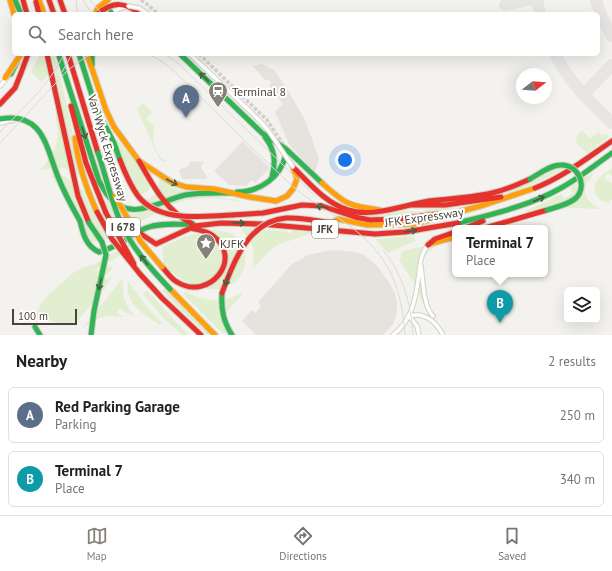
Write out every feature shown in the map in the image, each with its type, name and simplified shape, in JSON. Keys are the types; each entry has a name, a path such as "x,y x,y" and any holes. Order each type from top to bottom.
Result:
{"main road":[{"path":"10,0 13,12"},
{"path":"15,0 20,12"},
{"path":"23,0 26,12"},
{"path":"36,0 39,12"},
{"path":"39,0 43,12"},
{"path":"49,0 53,12"},
{"path":"60,0 64,12"},
{"path":"96,12 98,8 108,0"},
{"path":"100,12 106,6 117,3 128,5 137,12"},
{"path":"11,74 19,56"},
{"path":"5,78 19,56"},
{"path":"0,104 15,88 27,56"},
{"path":"48,56 78,196 89,223 102,242 106,255 94,311 91,335"},
{"path":"59,56 99,181 107,195 115,204 127,210 139,210 190,194 231,193 256,189 266,184 284,164 286,156 284,151"},
{"name":"Van Wyck Expressway","path":"59,56 75,125 88,171 106,213 140,274 162,298 201,335"},
{"name":"Van Wyck Expressway","path":"69,56 107,181 119,216 128,236 144,259 170,289 215,335"},
{"path":"80,56 96,108 114,143 132,189 142,200 156,210 180,216 232,215 258,214 302,205 312,205 328,208 363,219 379,220 430,215 484,206"},
{"path":"88,56 108,116 139,162 154,189 174,212 192,226 206,232 217,240 222,246 225,253 225,265 216,280 204,286 190,287 180,285 157,262 138,238 107,181"},
{"path":"92,56 92,70"},
{"path":"182,56 262,133 341,200 360,208 379,210"},
{"path":"11,74 21,73"},
{"path":"0,119 5,117 34,125 40,132 63,188 80,221 87,244 90,248 98,252 107,251 144,228 155,225 192,226"},
{"path":"75,125 76,150 80,166 85,183 97,212 108,233 140,274"},
{"path":"262,133 272,146 275,158 276,165 271,178"},
{"name":"JFK Expressway","path":"332,223 338,219 368,225 414,224 484,206 536,188 564,174 612,141"},
{"name":"JFK Expressway","path":"453,225 503,212 533,201 555,191 612,153"},
{"path":"139,162 164,178 183,187 214,189 256,198 276,200 287,196 295,186 297,179 293,167"},
{"path":"411,206 429,201 494,194 530,179 550,168 561,165 571,167 580,176 581,189 576,198 568,203 495,225"},
{"path":"293,167 317,191 331,202 348,210 367,213 411,206 453,204 520,194"},
{"path":"472,225 503,212"},
{"path":"232,335 225,324 221,309 222,293 229,273 247,239 254,232 270,222 279,219 296,218 378,228 414,224"},
{"name":"JFK Expressway","path":"138,232 156,244 192,226 221,223 261,224 386,234 452,225"},
{"path":"428,245 435,239 452,233"},
{"path":"428,245 452,238"},
{"path":"175,294 184,307 211,335"},
{"path":"35,327 40,335"}],"street":[{"path":"113,12 123,7 131,6 145,12"},
{"path":"192,56 263,124 284,151 293,167"},
{"path":"0,85 11,74"},
{"path":"0,85 5,78"},
{"path":"0,123 18,120"},
{"path":"283,144 284,151"},
{"path":"398,335 409,316 415,295 422,251 428,245"},
{"path":"421,260 426,304 429,312 433,316"},
{"path":"409,316 421,315 432,321 443,335"},
{"path":"409,316 417,326 419,335"},
{"path":"393,335 401,328"}],"shaded area":[{"path":"262,64 275,71 304,118 319,159 315,172 290,146 275,112 283,104 269,86 271,82 265,80 253,66"},
{"path":"243,141 270,168 255,183 252,180 246,186 229,185 214,171"},
{"path":"191,161 204,162 201,167 207,177 206,179 182,179 179,170 188,166"},
{"path":"335,250 355,252 364,255 377,266 390,284 395,293 397,313 393,324 383,335 256,335 242,321 252,310 255,313 261,306 258,302 292,264 308,255"},
{"path":"353,265 367,278 373,272 389,289 373,308 341,276"}],"green space":[{"path":"39,56 44,56 49,74 41,82 31,72"},
{"path":"51,56 55,56 62,85 83,179 73,171 57,167 39,171 50,158 55,147 58,135 56,110 62,108"},
{"path":"143,103 152,112 146,118 155,127 153,137 155,147 160,156 167,161 166,162 161,161 158,156 137,109"},
{"path":"582,131 590,138 599,132 602,135 605,133 609,137 587,153 578,145 576,140 578,134"},
{"path":"116,136 130,153 146,167 152,175 150,187 140,195 130,181"},
{"path":"565,162 571,164 541,181 508,193 531,182 529,177 556,163"},
{"path":"612,168 612,176 608,173 604,178 612,183 612,200 609,201 609,203 598,198 594,188 599,178"},
{"path":"592,173 593,175 586,185 585,194 590,202 600,209 566,208 522,219 546,208 529,213 526,211 561,194 564,199 573,193 570,187"},
{"path":"51,176 64,176 82,190 96,218 108,212 97,188 112,207 120,212 128,214 144,212 188,198 217,197 244,202 206,198 185,201 163,209 122,234 89,243 82,218"},
{"path":"160,178 171,186 186,192 150,204 146,200 154,194"},
{"path":"326,204 345,212 366,216 405,211 424,212 424,210 464,207 396,218 349,218"},
{"path":"242,228 287,231 288,233 295,231 338,234 309,234 277,245 267,253 253,269 253,249 246,235 242,231"},
{"path":"215,230 228,232 234,236 243,247 245,254 244,269 241,275 228,287 208,289 198,287 179,277 164,266 162,247 186,236"},
{"path":"414,236 415,241 388,253 375,239"},
{"path":"134,239 136,240 121,255 91,272 112,266 113,268 104,277 107,280 114,273 103,291 78,320 63,323 36,317 39,307 47,296 73,273 84,267 95,264 107,256 123,249"},
{"path":"443,243 432,249 425,256 422,264 421,282 429,313 424,306 414,283 400,261 401,254 405,250"},
{"path":"123,279 124,298 134,315 133,316 119,309 117,313 123,316 122,317 110,316 100,318 91,322 82,329 121,280"},
{"path":"128,281 150,311 162,323 160,325 136,308 132,303 129,297"},
{"path":"165,288 212,335 207,335 162,291"},
{"path":"147,290 188,335 182,335 164,319 143,294"},
{"path":"185,292 199,298 213,300 227,299 241,293 242,295 230,308 226,316 226,334 218,329 183,294"}],"taxiway":[{"path":"505,5 528,0"},
{"path":"537,0 540,12"},
{"path":"596,0 601,15 612,36"},
{"path":"556,56 573,83 612,123"},
{"path":"583,95 612,65"}],"tunnel":[{"path":"141,0 156,12"},
{"path":"201,56 267,120 283,144"}],"tram line":[{"path":"76,0 78,12"},
{"path":"83,0 91,12"},
{"path":"90,0 100,12"},
{"path":"0,132 44,85 52,75 63,56"},
{"path":"62,72 71,56"},
{"path":"0,143 66,72 88,56"},
{"path":"152,56 173,70 292,186 356,231 380,255 395,283 400,298 405,335"},
{"path":"168,56 179,64 316,197"},
{"path":"383,250 396,269 405,290 413,335"}],"traffic: fast":[{"path":"15,0 20,12"},
{"path":"59,56 99,181 109,197 118,205 126,208 146,208 185,195 202,193 231,193"},
{"path":"80,56 96,108 114,143 120,160"},
{"path":"92,56 92,65"},
{"path":"182,56 262,133 286,149 322,183"},
{"path":"11,74 17,62"},
{"path":"0,119 14,118 26,120 41,134 46,143 58,177 80,221"},
{"path":"265,137 271,146 274,156 272,177"},
{"path":"98,153 114,206 125,232 142,258 170,289"},
{"path":"458,223 511,209 536,200 574,180 612,153"},
{"path":"237,192 254,189 268,182 279,170 286,154"},
{"path":"530,179 557,165 572,168 579,177 581,188 576,198 566,204 547,210"},
{"path":"80,221 88,243 99,252 112,248 140,231 152,226 164,224 193,224"},
{"path":"89,223 102,242 106,255 94,311 91,335"},
{"path":"222,293 223,315 226,325 232,335"},
{"path":"35,327 40,335"}],"traffic: slow":[{"path":"10,0 13,12"},
{"path":"39,0 43,12"},
{"path":"96,12 98,8 108,0"},
{"path":"5,78 20,56"},
{"path":"88,56 106,110 114,127 139,161 171,182 186,187 214,189 276,201 287,196 293,189 297,179 293,167"},
{"path":"75,138 83,176 97,212"},
{"path":"322,183 336,196 348,203 379,210"},
{"path":"332,223 338,219 368,225 414,224 484,205 535,188"},
{"path":"115,196 141,242 162,267"},
{"path":"429,244 452,238"},
{"path":"170,289 215,335"}],"traffic: jam":[{"path":"23,0 26,12"},
{"path":"49,0 53,12"},
{"path":"60,0 64,12"},
{"path":"36,2 38,12"},
{"path":"100,12 114,5 124,5 138,12"},
{"path":"21,73 27,56"},
{"path":"47,56 78,196 89,223"},
{"path":"69,56 98,153"},
{"path":"0,104 15,88 21,73"},
{"path":"71,106 86,163 106,213"},
{"path":"535,188 565,173 612,141"},
{"path":"120,160 128,179 138,196 147,205 157,210 169,214 195,217 232,215"},
{"path":"139,161 160,196 182,218 191,223"},
{"path":"295,169 319,193 333,203 348,210 367,213 429,201 488,194 509,188 530,179"},
{"path":"411,205 445,205 501,197"},
{"path":"232,215 263,213 302,205 322,206 355,217 370,220 399,219 437,214"},
{"path":"495,225 547,210"},
{"path":"97,212 112,239 140,274"},
{"path":"106,213 134,264"},
{"path":"222,293 231,269 244,245 252,235 262,227 273,221 286,218 332,223"},
{"path":"473,225 483,221"},
{"path":"138,232 156,244 195,226 221,223 261,224 375,234 405,232 458,223"},
{"path":"162,267 175,281 189,287 201,286 211,282 219,275 224,265 225,255 221,244 212,235 191,228"},
{"path":"428,245 435,239 452,233"},
{"path":"140,274 162,298 201,335"}],"place":[{"name":"Terminal 8","path":"218,108"},
{"name":"Red Parking Garage","path":"186,118"},
{"name":"KJFK","path":"206,260"},
{"name":"Terminal 7","path":"500,323"}]}
